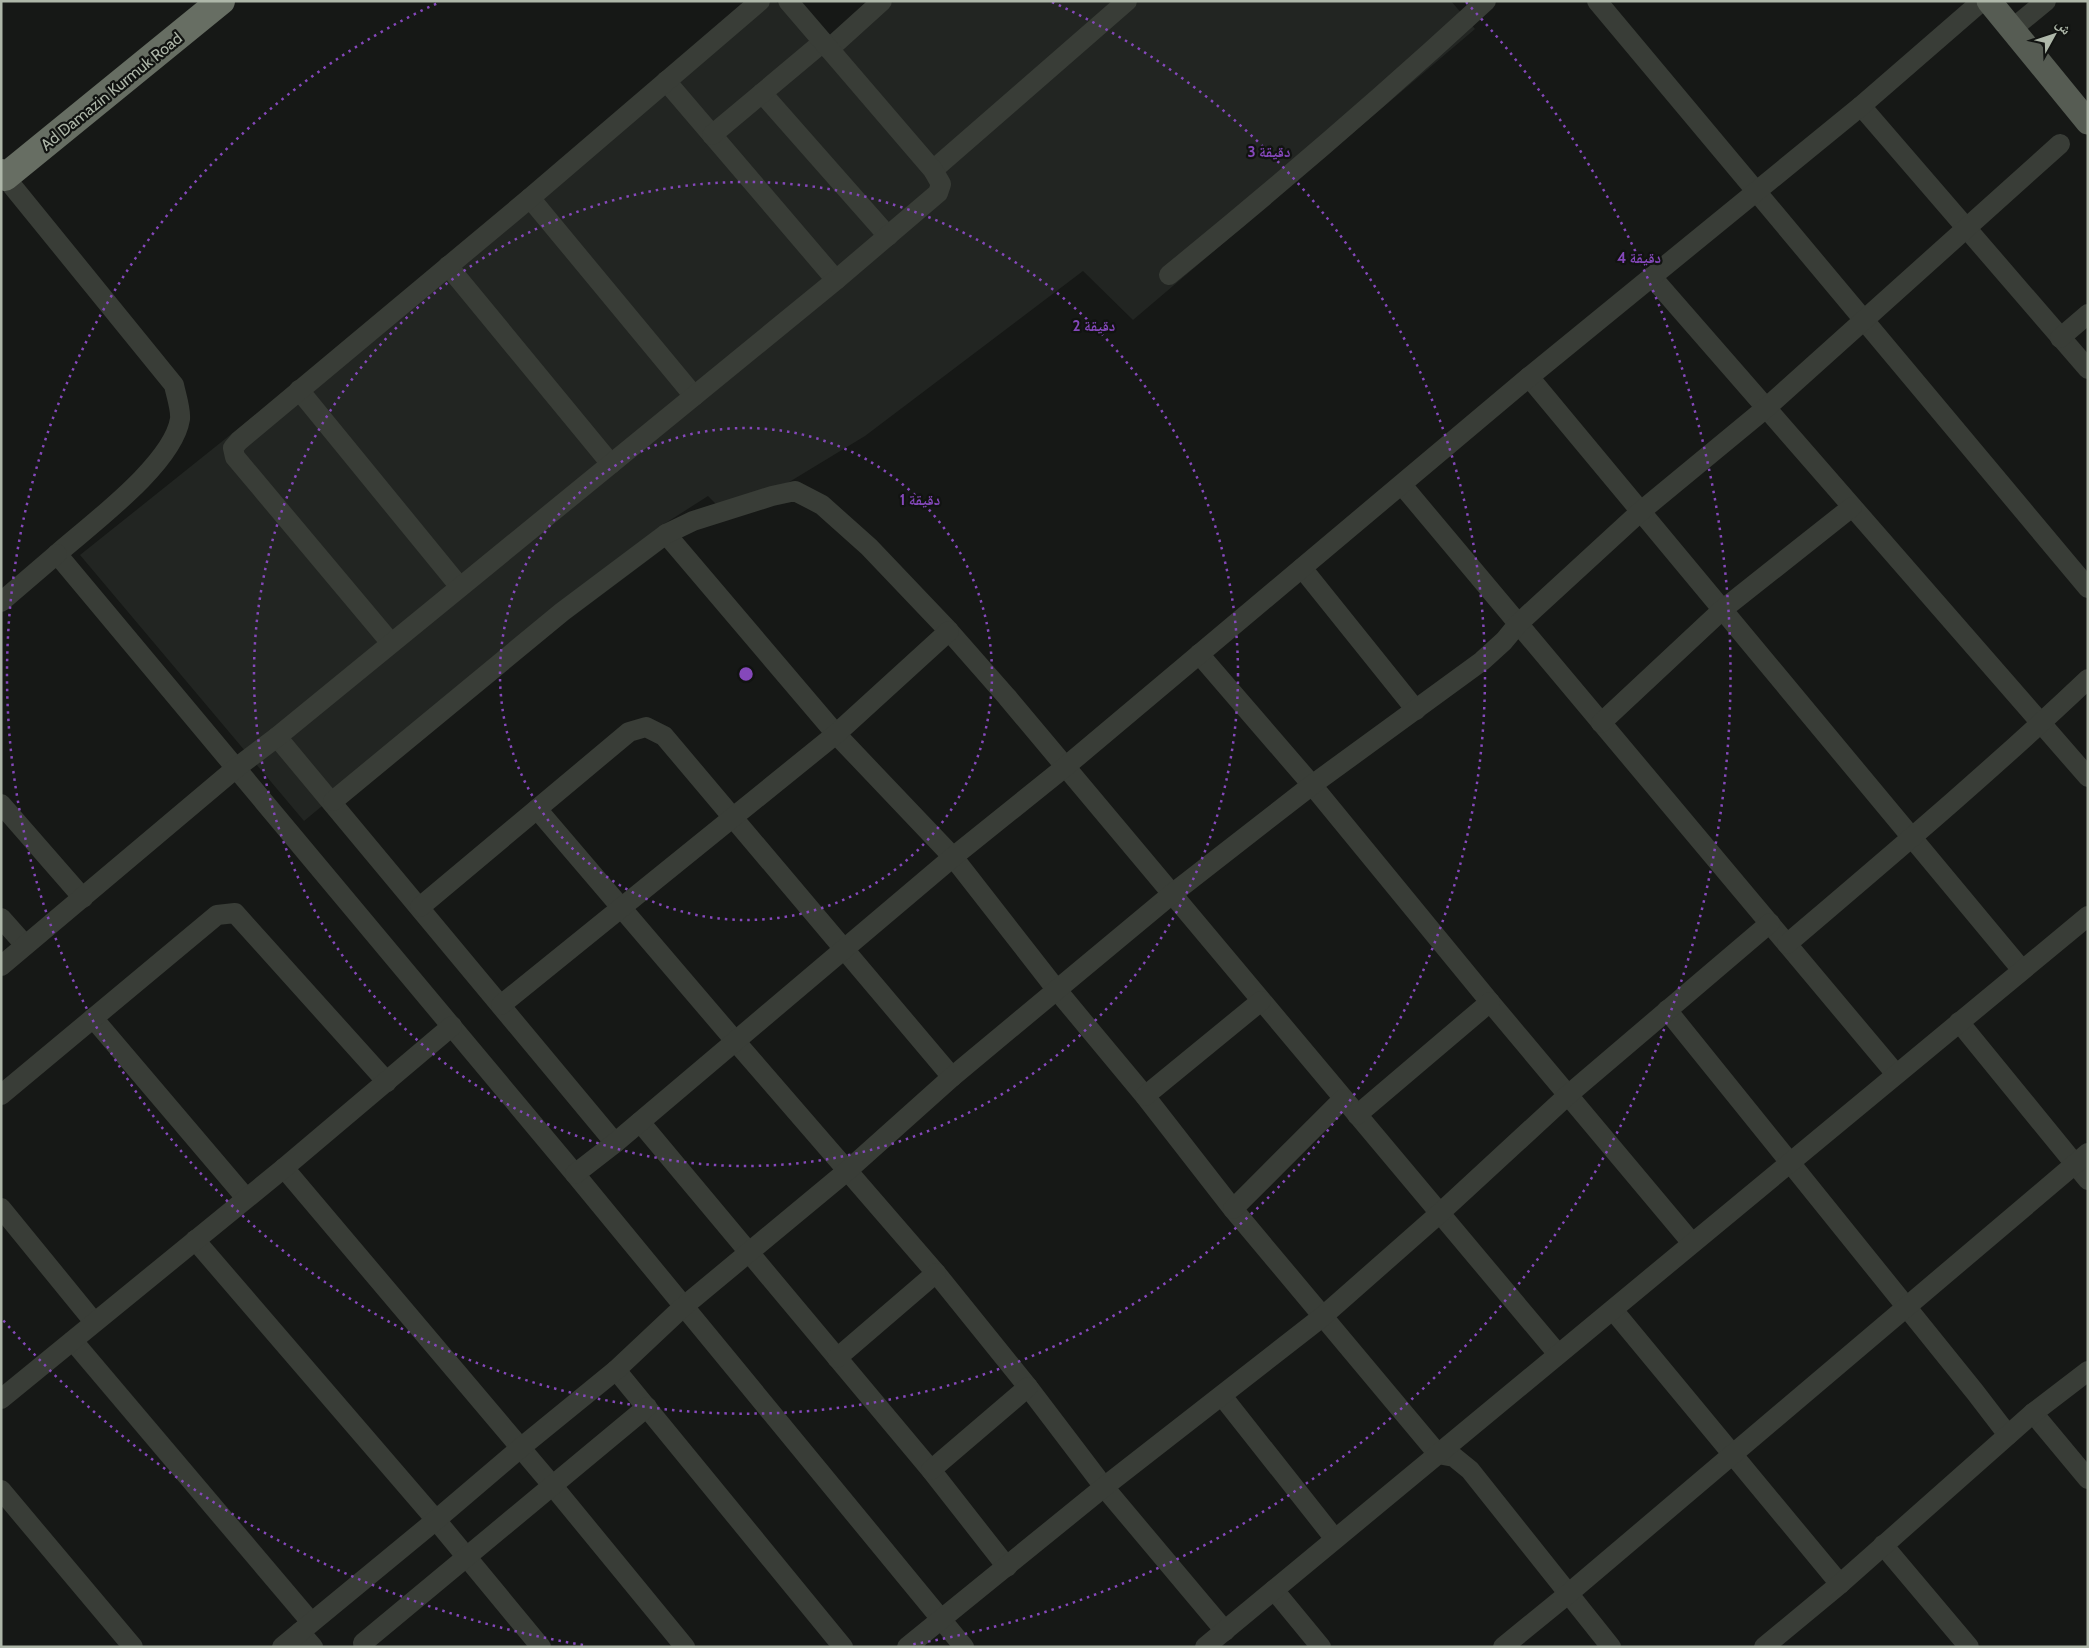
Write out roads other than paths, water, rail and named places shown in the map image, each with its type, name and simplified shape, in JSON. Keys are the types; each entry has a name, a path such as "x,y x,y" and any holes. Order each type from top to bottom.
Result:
{"highway":[{"name":"Ad Damazin Kurmuk Road","path":"3,175 221,1"}],"main road":[{"path":"1988,1 2088,122"}],"street":[{"path":"392,643 236,457 233,448 299,390 530,198 760,1"},
{"path":"1,966 236,768 278,737 836,280 938,193 941,184 933,170 788,1"},
{"path":"712,135 762,92 826,46 882,1"},
{"path":"933,170 1127,1"},
{"path":"1169,275 1281,183 1416,66 1486,1"},
{"path":"1597,1 2088,588"},
{"path":"575,1174 736,1042 953,857 1065,767 1529,377 1861,106 1982,1"},
{"path":"2012,29 2046,1"},
{"path":"666,82 836,280"},
{"path":"762,92 888,236"},
{"path":"1861,106 2088,369"},
{"path":"282,1647 308,1633 520,1448 616,1370 683,1307 847,1171 952,1077 1056,989 1172,894 1312,785 1482,661 1504,641 1518,624 1640,512 1766,408 2060,144"},
{"path":"1,602 146,476 168,450 180,418 174,385 3,175"},
{"path":"530,198 694,396"},
{"path":"448,266 610,464"},
{"path":"1652,277 2088,778"},
{"path":"2060,338 2088,314"},
{"path":"1529,377 2022,970"},
{"path":"299,390 460,587"},
{"path":"1402,485 1896,1074"},
{"path":"332,801 562,612 666,534 693,521 772,496 795,491 822,505 868,547 949,631 1558,1354"},
{"path":"1601,722 1722,610 1852,506"},
{"path":"666,534 836,734 953,857 1056,989 1145,1096 1233,1209 1322,1317 1438,1454 1454,1457 1470,1470 1611,1647"},
{"path":"57,554 575,1174 964,1647"},
{"path":"1302,568 1416,710"},
{"path":"501,1005 836,734 949,631"},
{"path":"1199,654 1312,785 1490,1002 1692,1243"},
{"path":"1787,944 1912,838 2041,724 2088,679"},
{"path":"420,907 629,732 646,727 664,736 952,1077"},
{"path":"278,737 615,1143"},
{"path":"1,804 83,898"},
{"path":"538,809 936,1273 1028,1387 1104,1487 1225,1631"},
{"path":"1,1095 217,915 234,913 387,1082"},
{"path":"1205,1647 2088,916"},
{"path":"1,918 25,946"},
{"path":"907,1647 940,1618 1007,1567 1104,1487 1322,1317 1440,1213 1568,1095 1770,923"},
{"path":"1145,1096 1261,1001"},
{"path":"1357,1114 1490,1002"},
{"path":"1667,1010 2008,1435"},
{"path":"93,1018 246,1198"},
{"path":"1959,1022 2081,1159 2088,1180"},
{"path":"1,1399 284,1168 452,1026"},
{"path":"1233,1209 1343,1099"},
{"path":"640,1122 931,1470 1007,1567"},
{"path":"1503,1647 2081,1159"},
{"path":"284,1168 552,1485 685,1647"},
{"path":"1,1208 94,1322"},
{"path":"195,1240 436,1520 542,1647"},
{"path":"837,1358 936,1273"},
{"path":"1613,1310 1733,1452 1840,1584"},
{"path":"72,1341 308,1633"},
{"path":"616,1370 843,1647"},
{"path":"1764,1647 1840,1584 2033,1413 2088,1371"},
{"path":"931,1470 1028,1387"},
{"path":"1222,1396 1335,1539"},
{"path":"363,1643 647,1407"},
{"path":"2033,1413 2088,1479"},
{"path":"1,1490 133,1647"},
{"path":"1883,1545 1969,1647"},
{"path":"1274,1590 1321,1647"}]}
